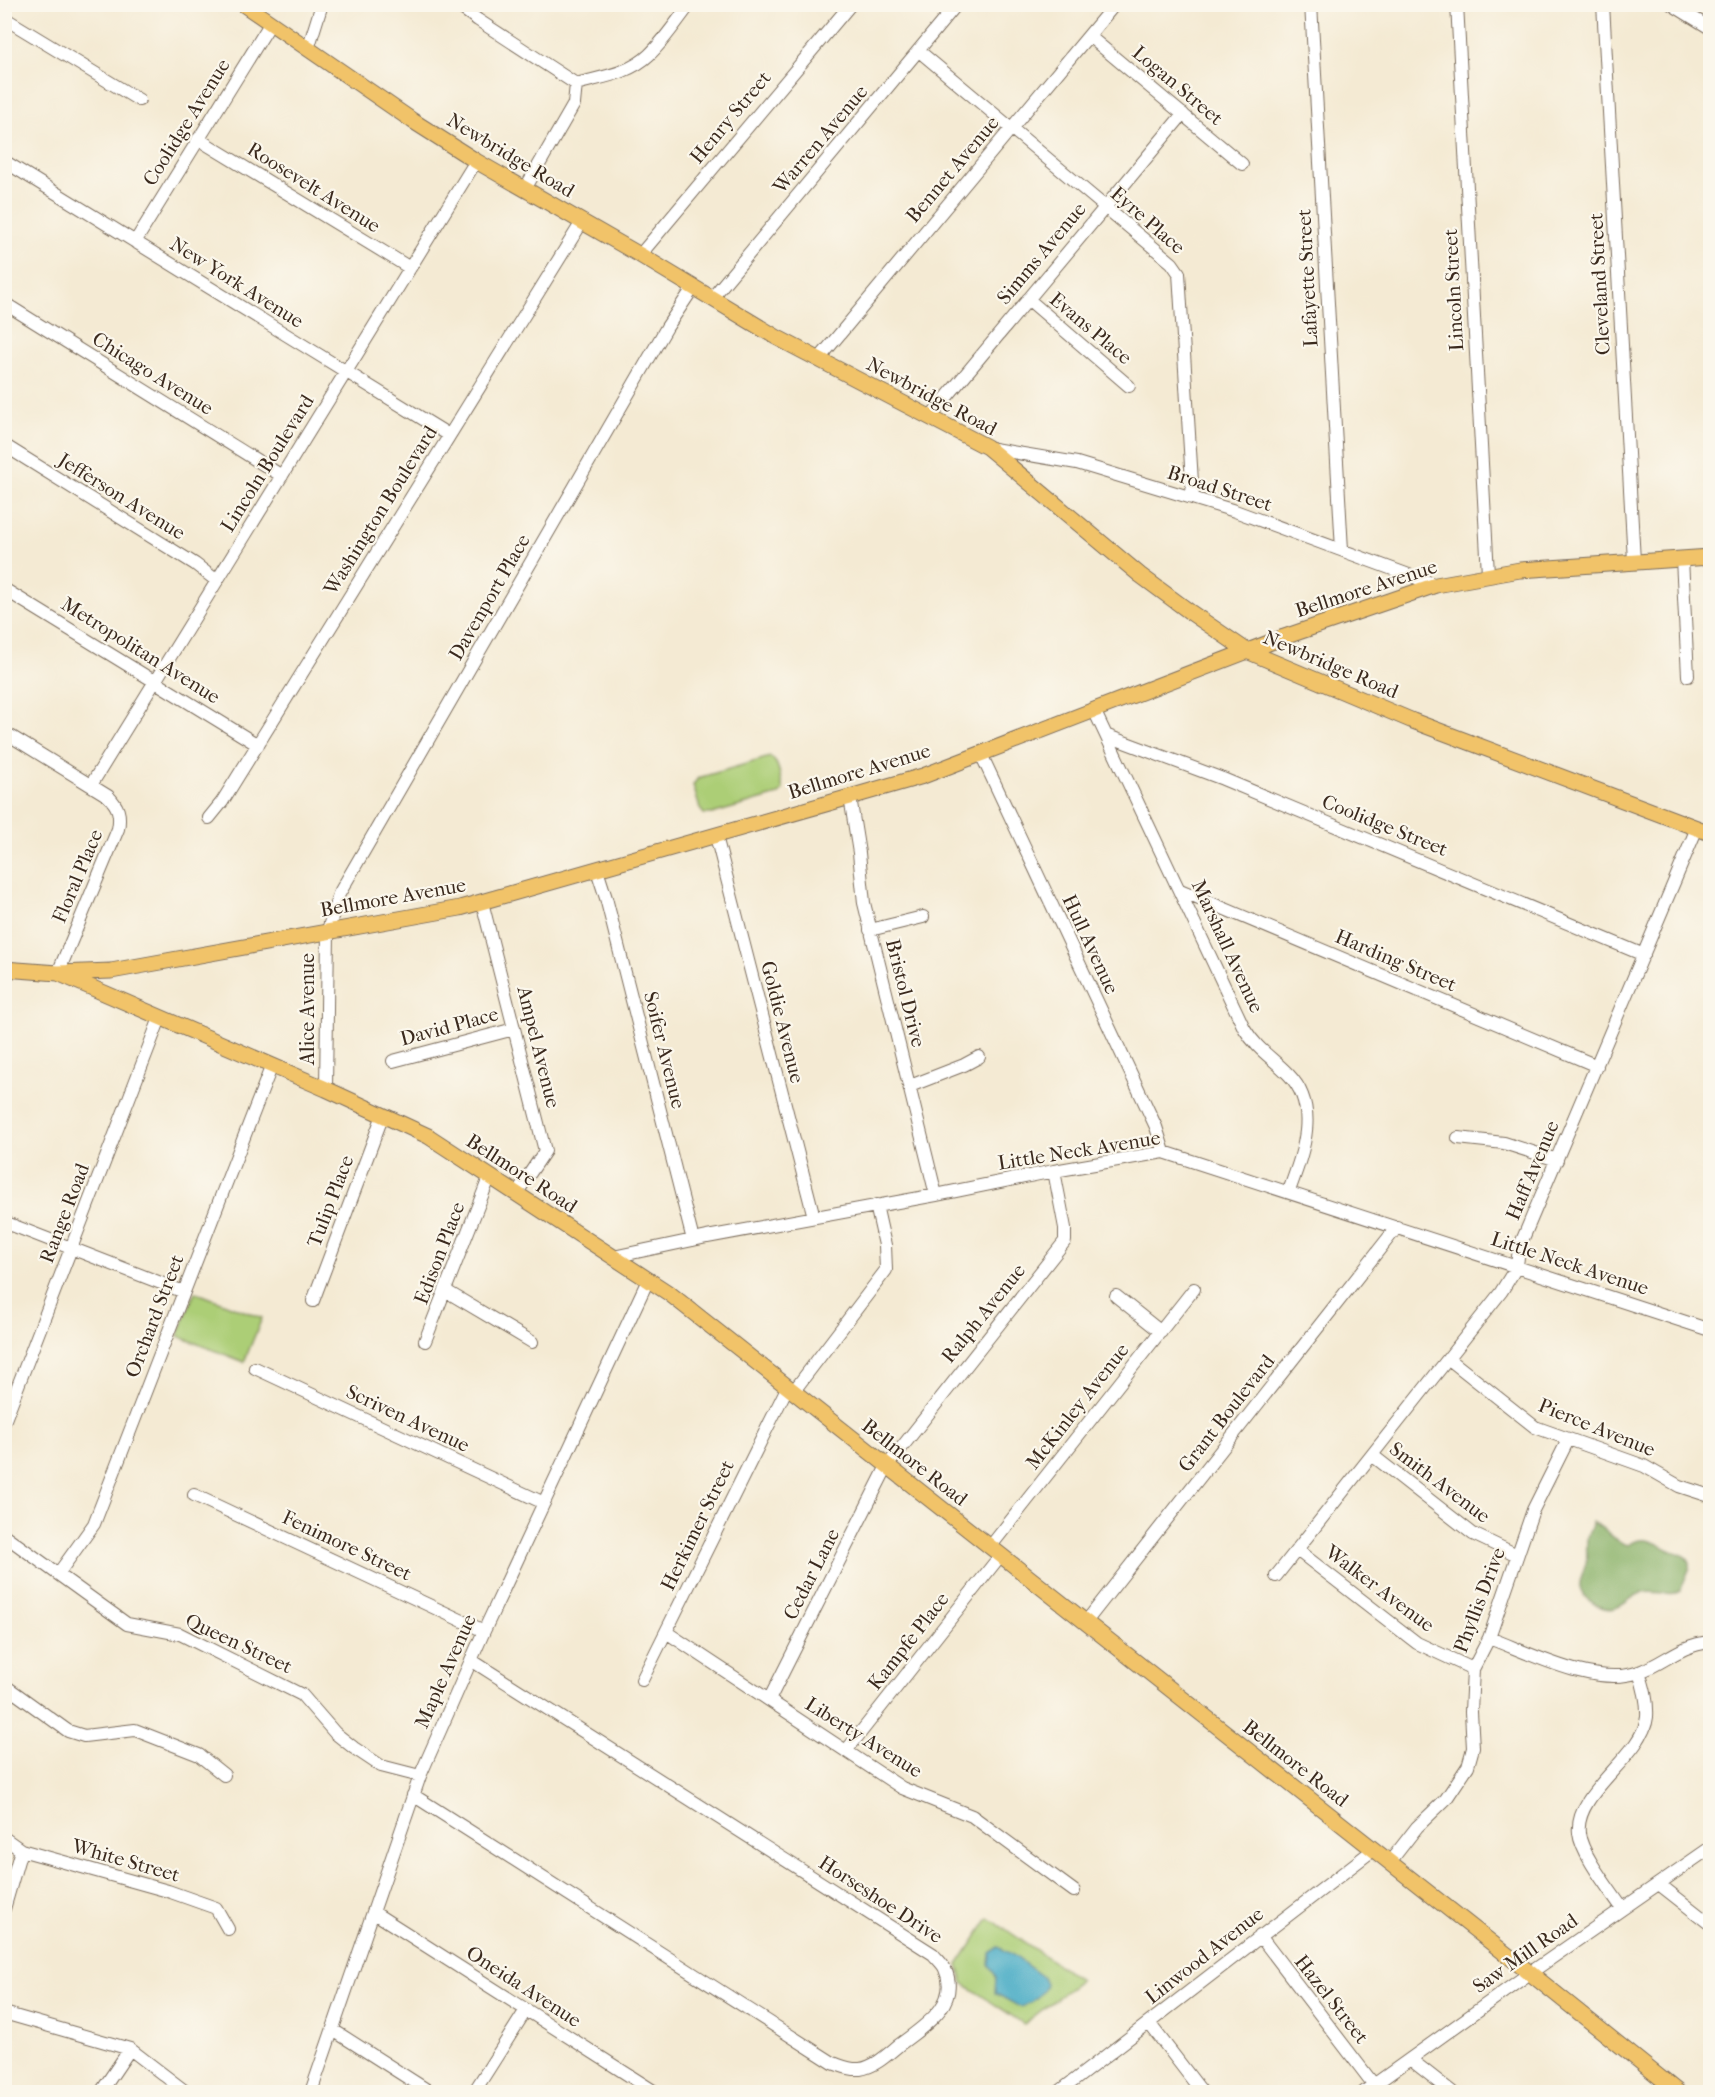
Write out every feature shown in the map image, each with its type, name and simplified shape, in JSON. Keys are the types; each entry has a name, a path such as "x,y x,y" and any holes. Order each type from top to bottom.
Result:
{"main road":[{"name":"Newbridge Road","path":"243,4 413,121 476,161 640,255 776,337 987,447 1140,575 1247,651 1413,721 1704,830"},
{"name":"Bellmore Avenue","path":"4,969 58,973 111,970 460,908 923,776 1247,651 1436,585 1520,570 1710,557"},
{"name":"Bellmore Road","path":"58,973 272,1065 428,1136 489,1178 670,1294 1678,2092"}],"street":[{"path":"308,49 322,4"},
{"path":"456,4 576,84 619,73 641,61 649,55 690,4"},
{"name":"Henry Street","path":"640,255 851,4"},
{"name":"Warren Avenue","path":"712,298 957,4"},
{"name":"Bennet Avenue","path":"819,359 1115,4"},
{"name":"Lafayette Street","path":"1311,4 1342,550"},
{"name":"Lincoln Street","path":"1457,4 1488,574"},
{"name":"Cleveland Street","path":"1603,4 1634,561"},
{"path":"1671,4 1710,28"},
{"path":"4,18 139,100"},
{"name":"Coolidge Avenue","path":"135,242 270,24"},
{"name":"Logan Street","path":"1089,36 1242,164"},
{"name":"Eyre Place","path":"919,51 1172,263 1179,273 1192,498"},
{"path":"525,189 574,104 576,84"},
{"name":"Simms Avenue","path":"930,417 1183,114"},
{"name":"Roosevelt Avenue","path":"198,139 410,268"},
{"name":"New York Avenue","path":"4,161 449,435"},
{"name":"Lincoln Boulevard","path":"91,785 476,161"},
{"name":"Washington Boulevard","path":"209,818 222,802 258,745 582,222"},
{"name":"Davenport Place","path":"328,930 339,894 693,288"},
{"name":"Evans Place","path":"1028,299 1129,386"},
{"name":"Chicago Avenue","path":"4,303 282,476"},
{"name":"Jefferson Avenue","path":"4,445 195,564 217,581"},
{"name":"Broad Street","path":"987,447 1077,463 1235,511 1436,585"},
{"path":"1682,559 1688,676"},
{"name":"Metropolitan Avenue","path":"4,589 258,745"},
{"name":"Marshall Avenue","path":"1094,710 1244,1028 1261,1051 1290,1076 1304,1102 1307,1120 1306,1135 1289,1191"},
{"path":"4,732 91,785"},
{"name":"Coolidge Street","path":"1108,736 1223,779 1644,955"},
{"name":"Hull Avenue","path":"981,754 1156,1127 1164,1152"},
{"name":"Floral Place","path":"58,973 118,828 120,818 118,809 108,796 91,785"},
{"name":"Bristol Drive","path":"850,797 864,903 936,1195"},
{"name":"Haff Avenue","path":"1276,1576 1449,1359 1501,1292 1517,1266 1520,1248 1644,955 1704,830"},
{"name":"Goldie Avenue","path":"716,836 814,1217"},
{"name":"Soifer Avenue","path":"597,870 693,1240"},
{"name":"Harding Street","path":"1180,890 1597,1066"},
{"name":"Ampel Avenue","path":"482,902 545,1151 516,1194"},
{"path":"870,930 923,917"},
{"name":"Alice Avenue","path":"326,1089 328,930"},
{"name":"Range Road","path":"4,1422 160,1018"},
{"name":"David Place","path":"393,1061 514,1029"},
{"path":"910,1086 979,1057"},
{"name":"Orchard Street","path":"58,1574 94,1524 272,1065"},
{"name":"Tulip Place","path":"313,1301 383,1115"},
{"path":"1458,1138 1504,1143 1557,1160"},
{"name":"Little Neck Avenue","path":"613,1257 1054,1171 1164,1152 1710,1330"},
{"name":"Ralph Avenue","path":"887,1466 1065,1241 1065,1228 1054,1171"},
{"name":"Edison Place","path":"425,1341 489,1178"},
{"name":"Herkimer Street","path":"642,1680 790,1390 886,1270 885,1245 876,1205"},
{"path":"4,1222 184,1292"},
{"name":"Grant Boulevard","path":"1085,1623 1397,1227"},
{"name":"Maple Avenue","path":"311,2092 420,1776 484,1631 648,1280"},
{"name":"McKinley Avenue","path":"995,1552 1194,1289"},
{"path":"446,1292 532,1342"},
{"path":"1116,1296 1161,1332"},
{"name":"Pierce Avenue","path":"1449,1359 1535,1427 1644,1466 1679,1486 1710,1496"},
{"name":"Scriven Avenue","path":"255,1368 544,1503"},
{"name":"Phyllis Drive","path":"1389,1863 1417,1827 1446,1799 1468,1766 1473,1748 1471,1712 1473,1669 1489,1638 1533,1510 1568,1440"},
{"name":"Smith Avenue","path":"1372,1455 1473,1534 1517,1555"},
{"name":"Cedar Lane","path":"769,1700 887,1466"},
{"name":"Fenimore Street","path":"194,1495 484,1631"},
{"name":"Queen Street","path":"4,1534 127,1624 180,1634 302,1695 335,1733 354,1748 381,1766 420,1776"},
{"name":"Walker Avenue","path":"1297,1550 1417,1643 1473,1669"},
{"name":"Kampfe Place","path":"846,1751 995,1552"},
{"name":"Liberty Avenue","path":"666,1632 902,1788 972,1816 1074,1890"},
{"path":"1489,1638 1571,1669 1612,1677 1640,1672 1689,1646 1710,1642"},
{"name":"Horseshoe Drive","path":"413,1795 833,2063 847,2068 861,2069 877,2062 933,2019 945,2003 949,1984 945,1968 933,1954 471,1660"},
{"path":"1622,1908 1584,1851 1579,1834 1579,1819 1594,1794 1640,1737 1646,1720 1647,1695 1640,1672"},
{"path":"4,1684 68,1731 84,1736 135,1730 199,1755 224,1775"},
{"name":"White Street","path":"4,1838 21,1851 168,1891 216,1908 228,1929"},
{"name":"Saw Mill Road","path":"1369,2089 1530,1973 1710,1848"},
{"name":"Linwood Avenue","path":"1059,2092 1373,1850"},
{"path":"4,1909 21,1851"},
{"path":"1659,1884 1710,1924"},
{"name":"Oneida Avenue","path":"373,1912 655,2092"},
{"name":"Hazel Street","path":"1260,1936 1369,2089"},
{"path":"474,2092 526,2010"},
{"path":"4,2013 130,2049 186,2092"},
{"path":"1149,2023 1202,2092"},
{"path":"333,2030 429,2092"},
{"path":"101,2092 130,2049"},
{"path":"1410,2059 1452,2092"}],"green space":[{"path":"770,757 778,767 783,790 778,795 712,814 704,814 700,809 693,785 698,778"},
{"path":"195,1292 262,1318 244,1362 178,1336"},
{"path":"1592,1522 1614,1538 1629,1545 1645,1540 1685,1556 1690,1562 1690,1567 1680,1591 1671,1594 1644,1592 1612,1609 1601,1607 1587,1599 1580,1590 1580,1585 1586,1563 1587,1538"},
{"path":"989,1918 1080,1980 1024,2024 963,1983 958,1965"}],"water":[{"path":"998,1947 1043,1977 1046,1985 1044,1989 1028,2004 1020,2007 995,1993 996,1977 989,1964 990,1953"}]}
